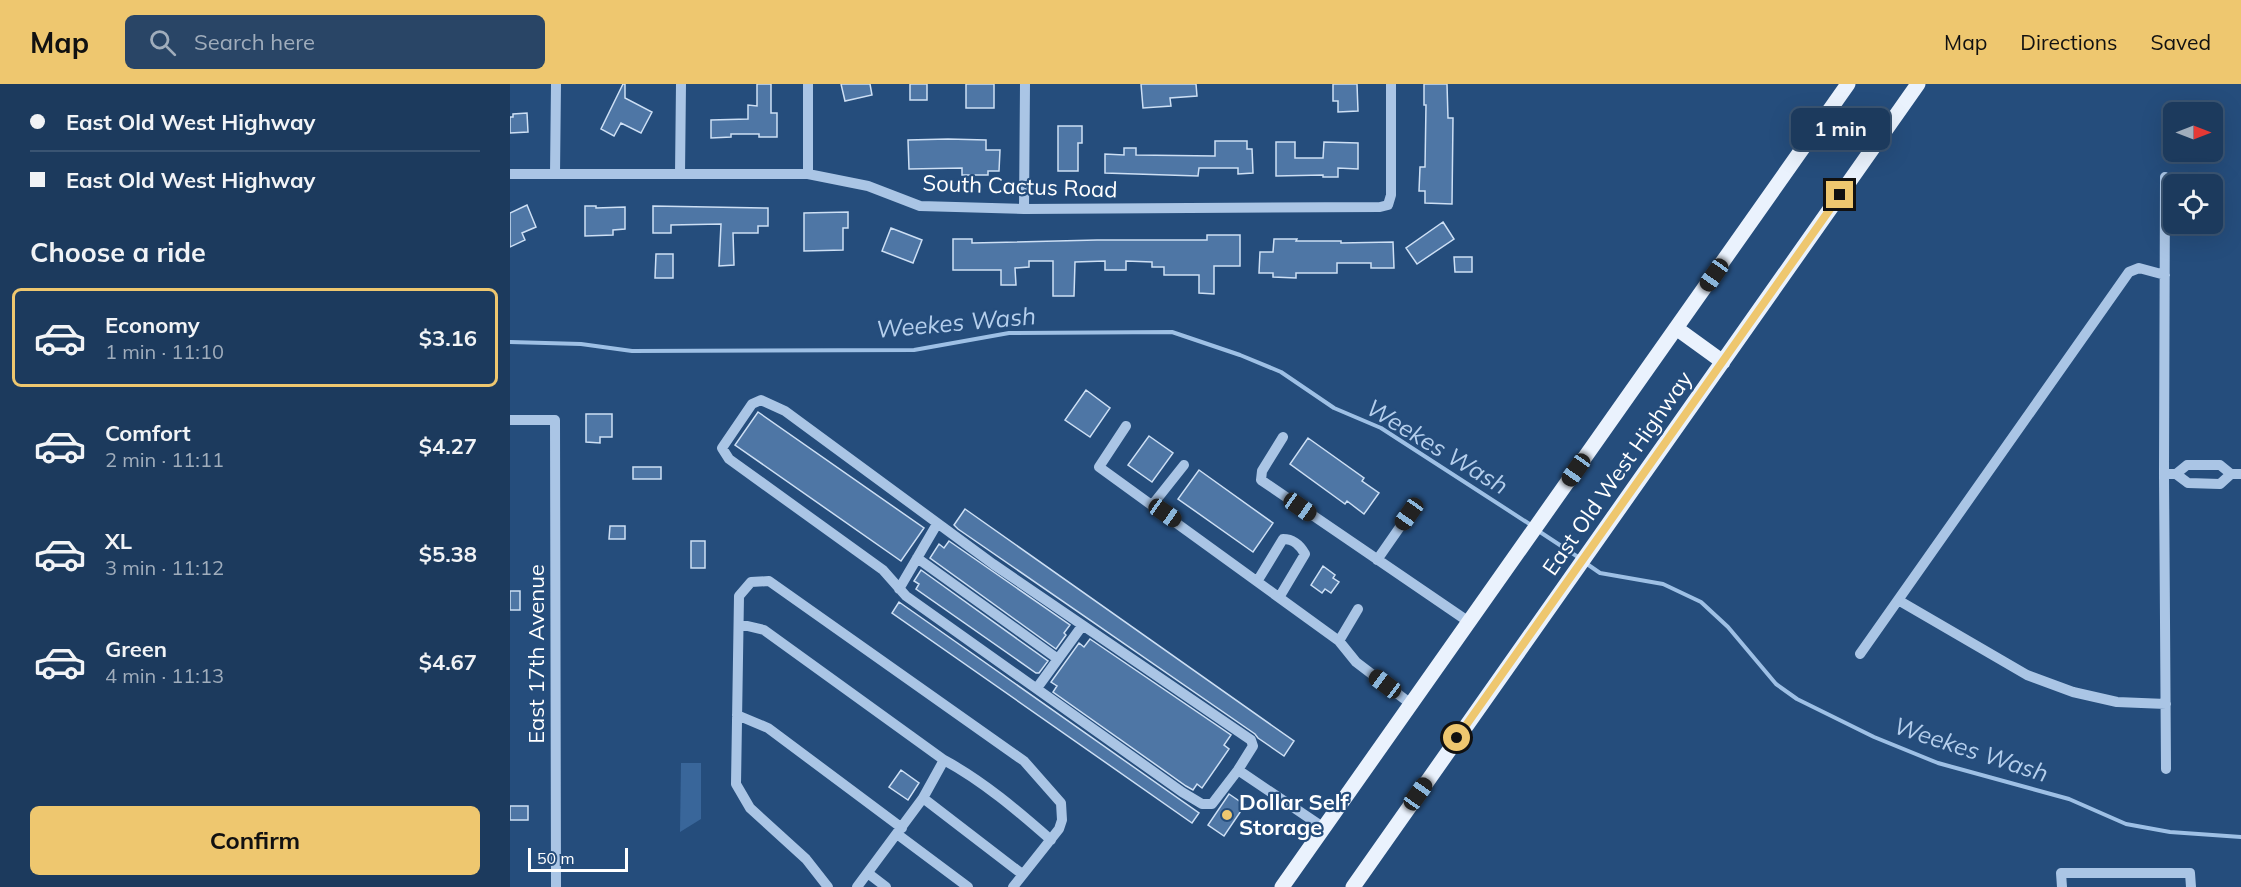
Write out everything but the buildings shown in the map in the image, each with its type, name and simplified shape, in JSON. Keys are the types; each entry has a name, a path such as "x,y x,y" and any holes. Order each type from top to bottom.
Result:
{"main road":[{"name":"East Old West Highway","path":"1282,887 1848,84"},
{"name":"East Old West Highway","path":"1353,887 1918,84"},
{"path":"1676,328 1724,362"}],"street":[{"path":"555,174 556,84"},
{"path":"680,174 681,84"},
{"path":"808,84 808,174"},
{"path":"1024,209 1025,84"},
{"name":"South Cactus Road","path":"510,174 808,174 868,186 920,206 1024,209 1380,207 1388,205 1391,195 1391,84"},
{"path":"2165,234 2166,769"},
{"path":"1860,654 2129,272 2139,268 2165,275"},
{"path":"761,400 785,411 937,524 1082,626 1251,740 1253,746 1239,770 1212,804 1202,804 906,596 883,570 729,459 722,448 752,404 761,400"},
{"name":"East 17th Avenue","path":"510,420 555,420 556,887"},
{"path":"1126,426 1100,466 1339,641 1356,662 1411,704"},
{"path":"1283,437 1263,471 1261,480 1469,622"},
{"path":"1153,504 1184,465"},
{"path":"2164,474 2175,474 2187,465 2220,465 2236,474 2220,484 2187,483 2175,474"},
{"path":"1377,560 1409,514"},
{"path":"899,589 937,524"},
{"path":"1258,580 1283,539 1295,542 1305,554 1280,596"},
{"path":"917,558 1058,659"},
{"path":"828,887 806,859 750,808 736,784 739,596 751,582 769,581 1024,761 1061,803 1062,820 1059,830 1013,887"},
{"path":"1898,600 2027,675 2073,692 2117,702 2166,704"},
{"path":"1339,641 1358,609"},
{"path":"739,624 764,630 944,760 960,769 1024,816 1051,840"},
{"path":"1037,688 1082,626"},
{"path":"737,715 768,728 968,887"},
{"path":"857,887 869,874 923,798 944,760"},
{"path":"1239,770 1324,828"},
{"path":"923,798 1022,874"},
{"path":"2062,887 2061,873 2190,873 2191,887"},
{"path":"869,874 886,887"}],"shaded area":[{"path":"681,763 701,763 701,819 680,832"}],"waterway":[{"name":"Weekes Wash","path":"510,342 581,344 632,351 914,350 1009,333 1172,332 1240,355 1281,372 1334,408 1381,428 1531,525"},
{"name":"Weekes Wash","path":"1537,530 1581,559"},
{"name":"Weekes Wash","path":"1587,564 1600,573 1663,584 1701,602 1728,627 1776,684 1797,699 1874,737 1938,763 2069,799 2126,824 2170,832 2241,837"}],"place":[{"name":"Dollar Self Storage","path":"1227,815"}],"route":[{"path":"1457,738 1840,195"}]}
